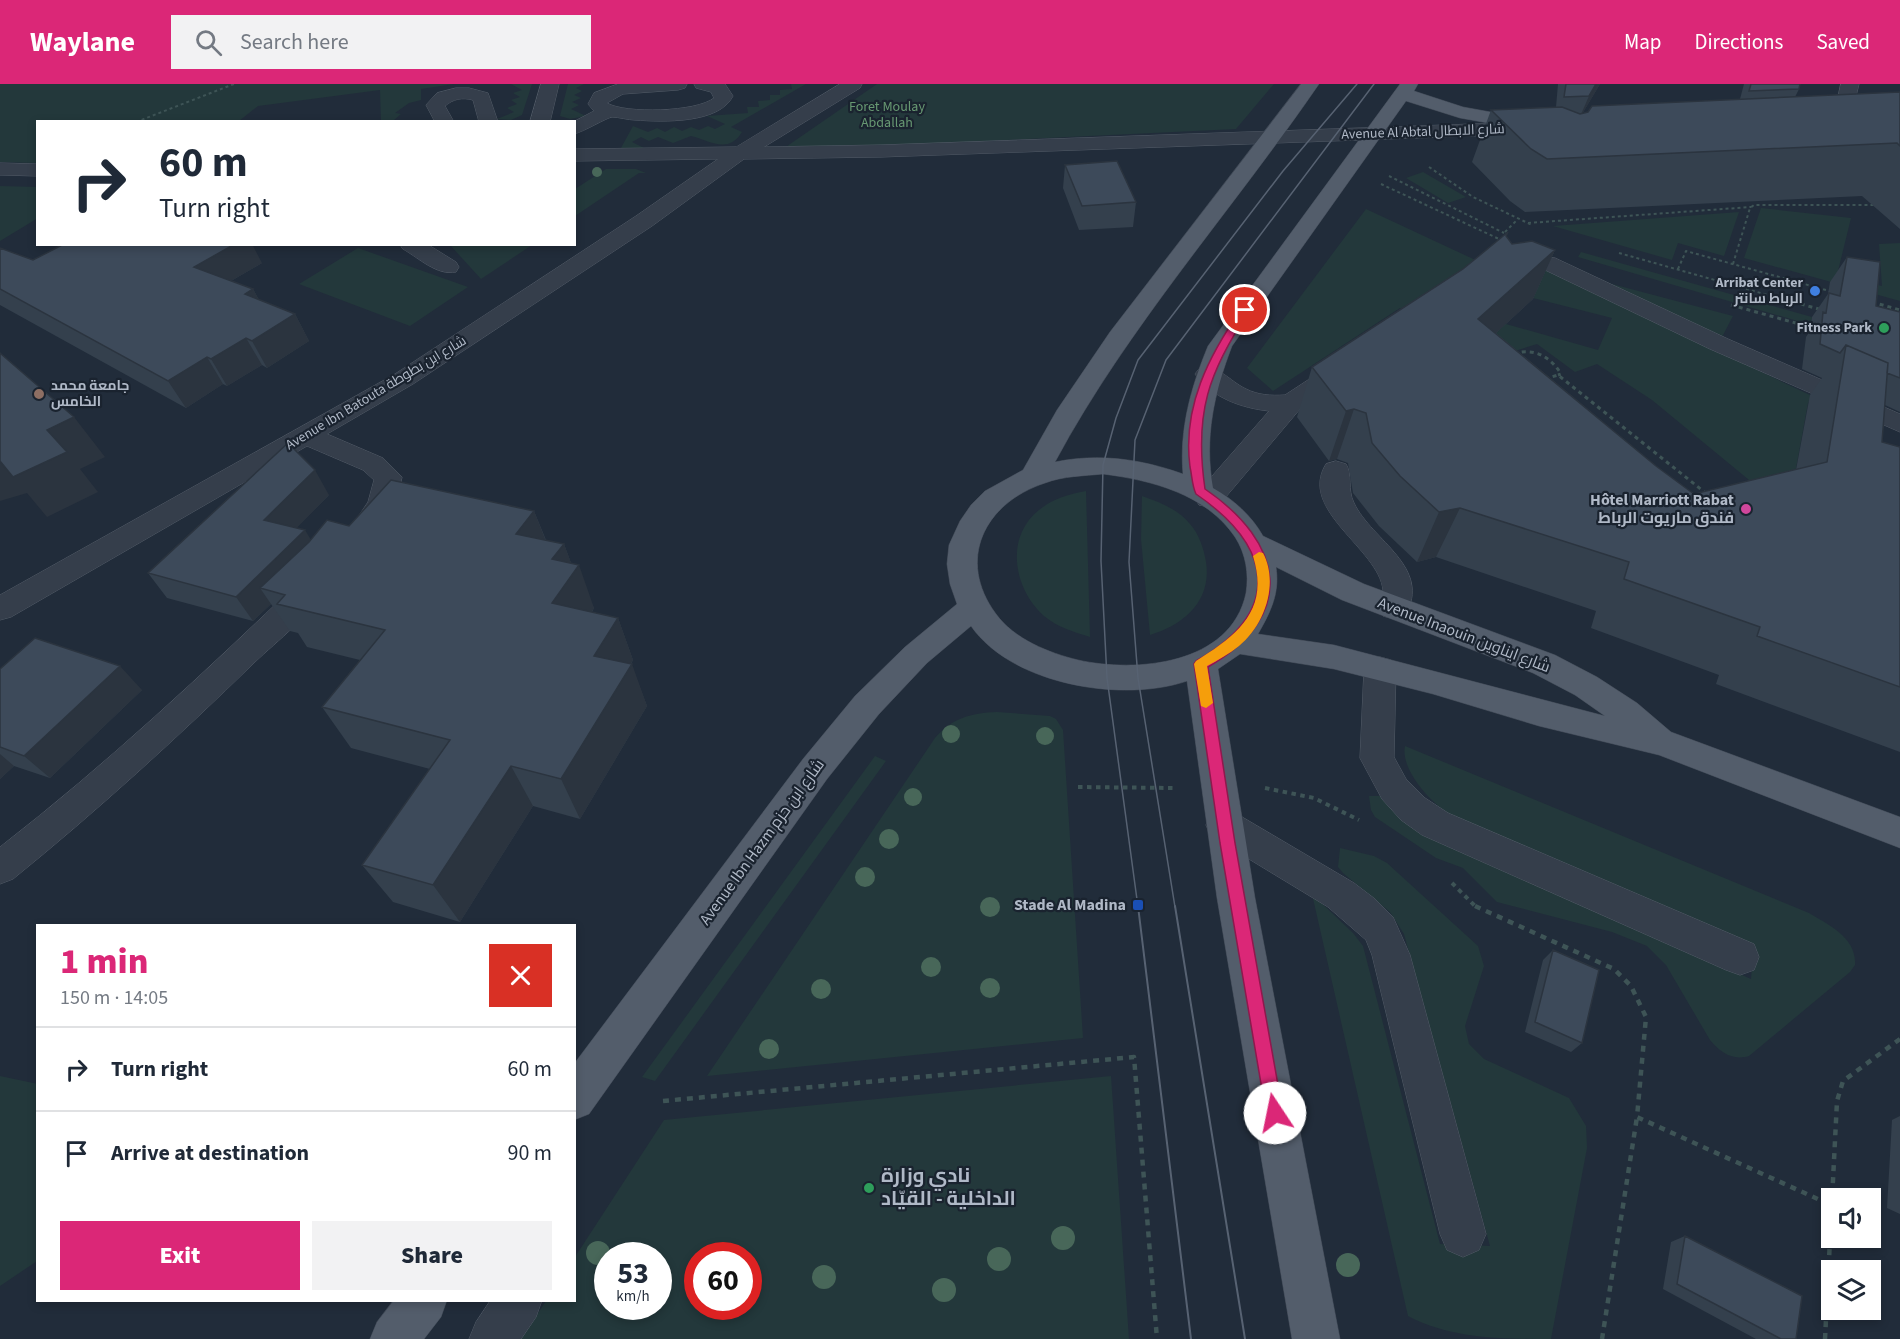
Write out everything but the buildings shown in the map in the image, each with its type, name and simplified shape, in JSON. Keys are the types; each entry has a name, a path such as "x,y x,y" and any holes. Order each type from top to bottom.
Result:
{"main road":[{"path":"1033,477 1070,410 1113,346 1310,84"},
{"path":"1204,494 1195,457 1195,432 1202,393 1220,346 1405,89 1460,112 1547,128"},
{"path":"1104,465 1156,474 1204,494 1241,524 1255,544 1262,567 1264,590 1258,611 1245,632 1235,642 1201,664 1171,674 1138,678 1107,678 1073,672 1041,662 1013,646 990,628 974,607 964,584 961,562 964,540 974,520 989,503 1009,488 1033,477 1056,471 1104,465"},
{"name":"Avenue Inaouin شارع ايناوين","path":"1255,544 1326,580 1544,664 1586,686 1625,712 1663,743"},
{"name":"Avenue Ibn Hazm شارع ابن حزم","path":"576,1096 815,769 867,705 916,655 974,607"},
{"name":"Avenue Inaouin شارع ايناوين","path":"1235,642 1334,657 1539,713 1663,743 1900,834"},
{"path":"1201,664 1224,825 1316,1339"},
{"path":"394,1339 422,1302"}],"street":[{"path":"541,120 550,84"},
{"path":"610,125 597,104 607,91 626,86 678,84"},
{"path":"583,174 590,168 610,125 631,114 690,113 717,105 724,96 718,88 702,84"},
{"name":"Avenue Ibn Batouta شارع ابن بطوطة","path":"0,609 308,436 404,379 644,221 738,154 853,84"},
{"path":"1833,118 1847,96 1850,84"},
{"path":"444,120 436,109 437,101 451,95 468,93 481,97 488,120"},
{"path":"576,127 599,117 610,125"},
{"path":"1809,119 1855,117"},
{"name":"Avenue Al Abtal شارع الابطال","path":"576,155 738,154 1547,128"},
{"path":"1502,129 1535,147"},
{"path":"0,169 36,170"},
{"path":"414,246 448,267"},
{"path":"1500,285 1531,262 1547,263 1719,344 1900,424"},
{"path":"1204,494 1291,403 1358,358"},
{"path":"1208,374 1232,393 1248,400 1275,405 1291,403"},
{"path":"308,436 373,464 388,477 387,491 381,506 352,541"},
{"path":"1336,470 1333,489 1339,504 1398,583 1398,600 1394,608"},
{"path":"0,868 45,833 180,716 331,568"},
{"path":"1380,669 1377,758 1394,789 1413,809 1435,824 1740,957"},
{"path":"1224,825 1341,895 1380,929 1391,955 1463,1234"},
{"path":"493,1339 518,1302"}],"path":[{"path":"141,120 234,84"},
{"path":"1427,165 1473,197 1517,220 1537,227"},
{"path":"1383,173 1504,233"},
{"path":"1372,179 1507,242"},
{"path":"1525,223 1751,207 1763,204 1877,205"},
{"path":"1733,264 1751,207"},
{"path":"1499,239 1517,220"},
{"path":"1613,251 1822,310"},
{"path":"1678,269 1686,251 1833,292"},
{"path":"1867,301 1900,310"},
{"path":"1800,327 1810,330"},
{"path":"1506,356 1527,350 1537,353 1560,369 1561,374 1537,381"},
{"path":"1558,375 1710,497"},
{"path":"1267,788 1330,803 1360,821"},
{"path":"1445,878 1477,908 1614,969 1631,986 1646,1017 1637,1117 1602,1339"},
{"path":"1832,1188 1837,1101 1843,1081 1900,1039"},
{"path":"663,1101 1134,1057 1157,1339"},
{"path":"1637,1117 1821,1200"},
{"path":"1825,1339 1829,1248"}],"green space":[{"path":"0,84 454,84 421,89 421,100 409,103 395,113 401,114 394,120 381,120 380,90 258,106 240,120 36,120 36,163 0,162"},
{"path":"511,84 532,84 522,115 511,120 497,119 514,112 507,108 517,104 511,100 520,97 513,93 522,90"},
{"path":"568,84 584,84 576,88 582,91 574,95 581,98 572,102 579,105 571,109 586,116 570,119 560,116"},
{"path":"791,84 806,84 731,127 742,132 731,143 718,144 691,136 673,143 658,137 649,141 641,137 632,142 644,148 621,148 633,126 648,132 657,128 665,132 674,127 682,131 691,127 699,130 708,126 715,129 725,124 707,116 748,113 747,107 759,107 758,101 770,100 770,95 780,95 780,90 792,89"},
{"name":"Foret Moulay Abdallah","path":"877,84 1274,84 1236,129 780,151"},
{"path":"606,169 636,169 646,173 639,173 576,215 576,188"},
{"path":"1423,172 1466,197 1448,203 1406,178"},
{"path":"0,186 36,187 36,219 0,241"},
{"path":"1761,208 1851,218 1837,275 1882,286 1879,244 1900,243 1900,301 1744,258"},
{"path":"1366,209 1499,271 1460,305 1506,324 1598,350 1612,318 1533,298 1511,290 1540,267 1812,396 1808,403 1788,512 1652,400 1597,364 1575,372 1537,344 1470,365 1436,323 1400,308 1273,391 1247,368"},
{"path":"1739,212 1724,256 1678,243 1672,260 1553,226"},
{"path":"451,246 530,246 481,279"},
{"path":"358,248 468,287 410,326 299,284"},
{"path":"1581,252 1812,317 1811,325 1578,257"},
{"path":"1593,279 1733,316 1722,337"},
{"path":"1086,491 1090,637 1060,626 1044,616 1026,592 1017,563 1017,549 1028,521 1049,503 1067,495"},
{"path":"1142,496 1180,514 1193,528 1202,547 1207,576 1200,600 1193,609 1174,625 1150,635 1141,539"},
{"path":"997,712 1050,716 1056,719 1063,730 1083,1038 707,1076 935,738 955,721 979,714"},
{"path":"1405,746 1809,913 1847,940 1855,965 1850,972 1749,1056 1737,1057 1727,1054 1710,1040 1666,965 1647,946 1612,932 1497,902 1463,868 1436,858 1375,817 1371,810 1369,796 1381,796 1422,835 1751,979 1754,946 1452,816 1427,795 1412,776 1407,765"},
{"path":"875,756 886,761 655,1081 642,1077"},
{"path":"1340,848 1374,856 1387,863 1478,946 1484,966 1465,1026 1469,1044 1484,1059 1569,1098 1586,1126 1587,1148 1551,1339 1478,1336 1442,1329 1408,1316 1312,894 1353,933 1363,946 1440,1244 1490,1246 1404,934 1390,912 1338,867"},
{"path":"0,1076 36,1084 36,1262 0,1286"},
{"name":"نادي وزارة الداخلية - القيّاد","path":"1111,1076 1129,1339 521,1339 545,1302 576,1302 576,1255 664,1120"}],"tram line":[{"path":"1138,907 1107,678 1101,561 1103,465 1116,418 1138,360 1283,171 1357,84"},
{"path":"1175,907 1138,678 1129,562 1135,440 1166,360 1374,84"},
{"path":"1138,906 1191,1339"},
{"path":"1175,906 1245,1339"}],"slow traffic":[{"path":"1206,703 1201,664 1226,650 1235,642 1245,632 1258,611 1264,590 1259,556"}],"place":[{"name":"Arribat Center الرباط سانتر","path":"1815,291"},
{"name":"Fitness Park","path":"1884,328"},
{"name":"جامعة محمد الخامس","path":"39,394"},
{"name":"Hôtel Marriott Rabat فندق ماريوت الرباط","path":"1746,509"},
{"name":"Stade Al Madina","path":"1138,905"},
{"name":"نادي وزارة الداخلية - القيّاد","path":"869,1188"}],"route":[{"path":"1245,310 1220,346 1208,374 1197,413 1195,457 1200,491 1241,524 1255,544 1262,567 1264,590 1258,611 1245,632 1226,650 1201,664 1227,843 1275,1113"}]}
